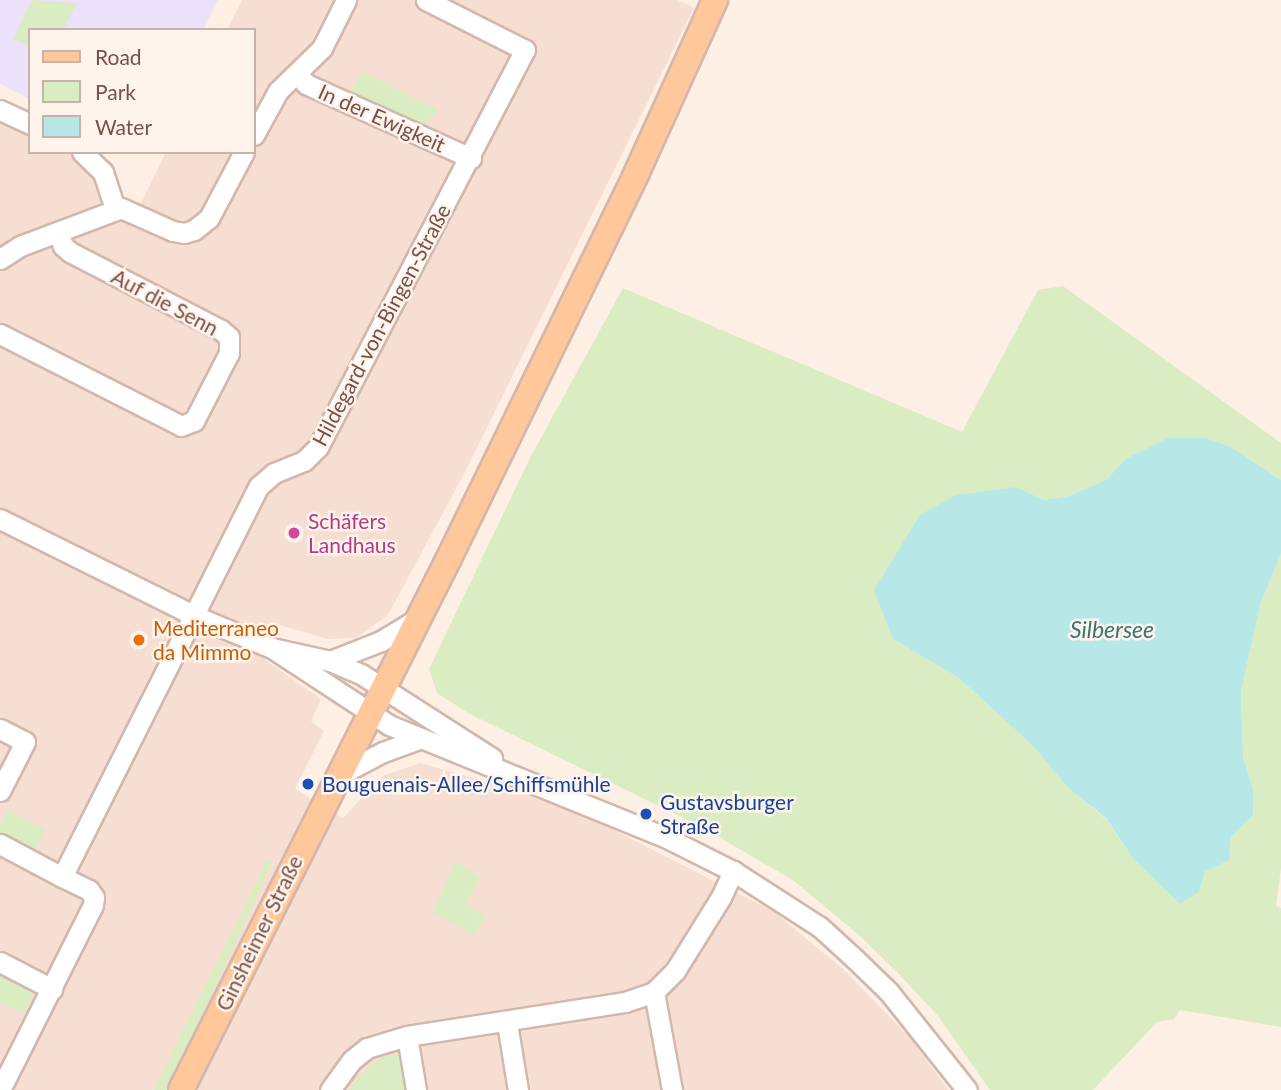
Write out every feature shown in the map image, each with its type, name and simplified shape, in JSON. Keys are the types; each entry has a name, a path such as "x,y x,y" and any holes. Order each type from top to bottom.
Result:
{"main road":[{"name":"Ginsheimer Straße","path":"181,1090 419,618 637,172 715,0"}],"street":[{"path":"256,131 278,90 322,48 346,0"},
{"name":"Hildegard-von-Bingen-Straße","path":"62,877 260,485 274,473 304,461 318,447 393,298 471,158 525,50 426,0"},
{"name":"In der Ewigkeit","path":"297,74 306,84 471,158"},
{"path":"0,110 28,123"},
{"path":"84,154 103,172 115,210"},
{"path":"0,259 20,246 115,210 126,209 173,231 184,233 194,230 209,218 243,154"},
{"name":"Auf die Senn","path":"0,334 181,426 194,421 229,352 229,337 221,330 71,252 63,246 58,232"},
{"path":"0,519 195,616 272,648 331,661 383,687 522,778"},
{"path":"331,661 381,641 419,618"},
{"path":"272,648 369,713 419,739 522,778 676,842 733,870 820,927 855,959 888,992 967,1090"},
{"path":"0,729 24,743 0,792"},
{"path":"337,776 383,752 419,739"},
{"path":"0,845 89,890 94,897 93,905 0,1090"},
{"path":"330,1090 352,1060 367,1048 407,1036 507,1023 633,1001 654,992 676,971 721,897 733,870"},
{"path":"0,962 52,989"},
{"path":"654,992 672,1090"},
{"path":"507,1023 518,1090"},
{"path":"407,1036 416,1090"}],"shaded area":[{"path":"0,0 218,0 204,28 28,28 28,98 0,84"},
{"path":"242,0 677,0 694,8 464,474 388,615 356,638 328,639 279,625 265,660 321,699 311,721 324,731 295,789 343,818 382,776 420,763 508,788 594,820 773,911 843,969 912,1040 948,1090 0,1090 0,117 28,131 28,154 74,154 80,157 107,194 141,203 165,154 256,154 256,28 228,28"}],"green space":[{"path":"32,0 77,3 64,28 28,28 28,46 13,39"},
{"path":"362,71 438,110 422,129 349,94"},
{"path":"1063,286 1281,443 1281,480 1231,447 1206,438 1169,438 1127,458 1106,480 1069,496 1044,500 1017,487 893,639 959,678 1035,748 1068,788 1106,819 1132,857 1199,892 1205,872 1228,860 1231,837 1253,815 1253,789 1243,757 1241,692 1260,605 1281,554 1281,868 1276,906 1281,908 1281,1027 1180,1010 1174,1019 1157,1022 1093,1090 990,1090 938,1016 899,974 860,936 794,881 702,827 468,713 437,693 429,669 530,458 623,288 962,432 1038,290"},
{"path":"8,810 45,829 34,852 0,834 0,824"},
{"path":"267,860 272,863 168,1090 154,1090"},
{"path":"455,861 480,877 466,905 485,916 475,936 433,912"},
{"path":"0,970 37,988 24,1014 0,1002"},
{"path":"400,1054 405,1090 350,1090 354,1080 382,1056"}],"water":[{"name":"Silbersee","path":"1168,438 1206,438 1231,447 1281,480 1281,554 1260,605 1241,692 1243,757 1253,789 1253,815 1231,837 1229,860 1205,872 1199,892 1180,904 1132,857 1106,818 1068,788 1035,748 959,678 893,639 874,590 920,515 956,495 1017,487 1044,500 1069,496 1106,480 1127,458"}],"place":[{"name":"Schäfers Landhaus","path":"294,533"},
{"name":"Mediterraneo da Mimmo","path":"139,640"},
{"name":"Bouguenais-Allee/Schiffsmühle","path":"308,784"},
{"name":"Gustavsburger Straße","path":"646,814"}]}
